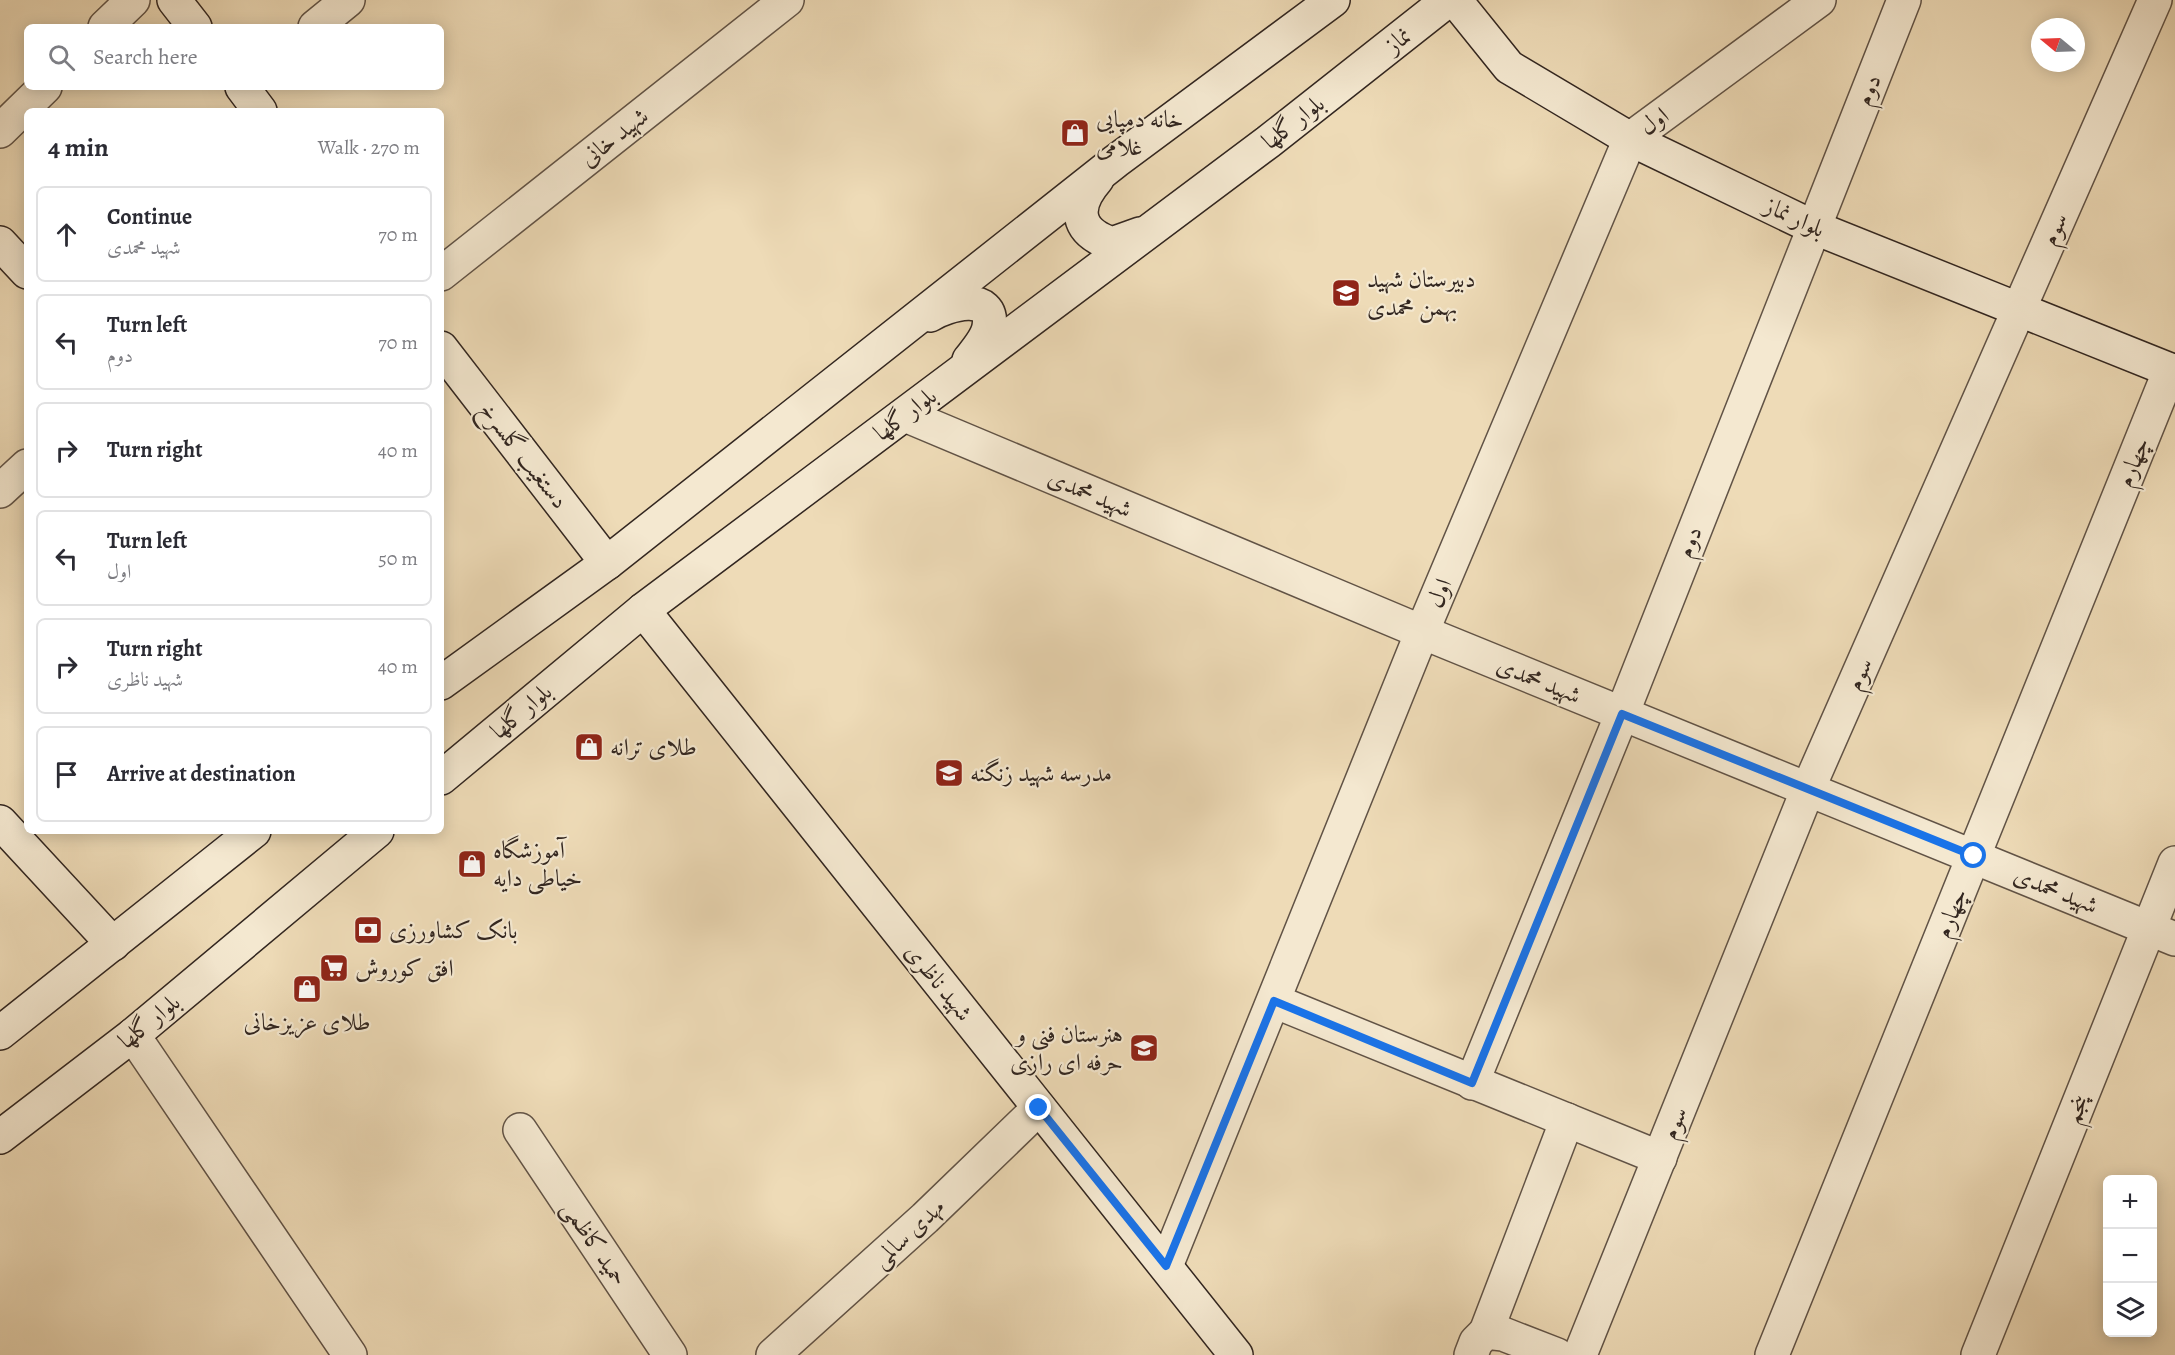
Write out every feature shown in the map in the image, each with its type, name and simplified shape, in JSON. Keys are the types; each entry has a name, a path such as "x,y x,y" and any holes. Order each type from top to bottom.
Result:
{"street":[{"path":"108,24 133,0"},
{"path":"174,0 193,24"},
{"path":"319,24 348,0"},
{"name":"شهید خانی","path":"444,272 787,0"},
{"path":"444,681 607,562 1116,161 1333,0"},
{"name":"نماز","path":"1375,58 1448,0"},
{"name":"بلوار نماز","path":"1455,0 1509,67 1630,139 1813,227 2172,371"},
{"name":"اول","path":"1166,1266 1422,632 1630,139 1819,0"},
{"name":"دوم","path":"1472,1083 1622,714 1904,0"},
{"name":"سوم","path":"1580,1355 1808,789 2155,0"},
{"name":"بلوار گلها","path":"444,775 642,610 1162,222 1375,58"},
{"path":"0,131 42,90"},
{"path":"244,90 258,108"},
{"path":"1116,161 1087,191 1082,202 1081,216 1085,226 1092,235 1112,244 1136,236 1162,222"},
{"path":"0,243 24,269"},
{"path":"900,332 951,305 963,302 977,304 983,309 989,320 989,328 971,357 949,381"},
{"name":"دستغیب گلسرخ","path":"444,352 607,562"},
{"name":"چهارم","path":"1772,1355 2172,371"},
{"name":"شهید محمدی","path":"905,415 1422,632 2162,934"},
{"path":"0,491 24,469"},
{"name":"شهید ناظری","path":"642,610 1236,1355"},
{"path":"0,822 113,944"},
{"path":"0,1033 250,834"},
{"name":"بلوار گلها","path":"0,1137 133,1035 373,834"},
{"name":"پنجم","path":"1978,1355 2162,934 2175,863"},
{"path":"1274,1001 1660,1158"},
{"path":"133,1035 350,1355"},
{"name":"مهدی سالمی","path":"773,1355 926,1218 1039,1108"},
{"path":"1478,1343 1567,1120"},
{"name":"حمید کاظمی","path":"520,1131 670,1355"},
{"path":"1478,1343 1503,1334 1557,1355"}],"place":[{"name":"خانه دمپایی غلامی","path":"1075,133"},
{"name":"دبیرستان شهید بهمن محمدی","path":"1346,293"},
{"name":"طلای ترانه","path":"589,747"},
{"name":"مدرسه شهید زنگنه","path":"949,773"},
{"name":"آموزشگاه خیاطی دایه","path":"472,864"},
{"name":"بانک کشاورزی","path":"368,930"},
{"name":"افق کوروش","path":"334,968"},
{"name":"طلای عزیزخانی","path":"307,989"},
{"name":"هنرستان فنی و حرفه ای رازی","path":"1144,1048"}],"route":[{"path":"1039,1108 1166,1266 1274,1001 1472,1083 1622,714 1974,856"}]}
